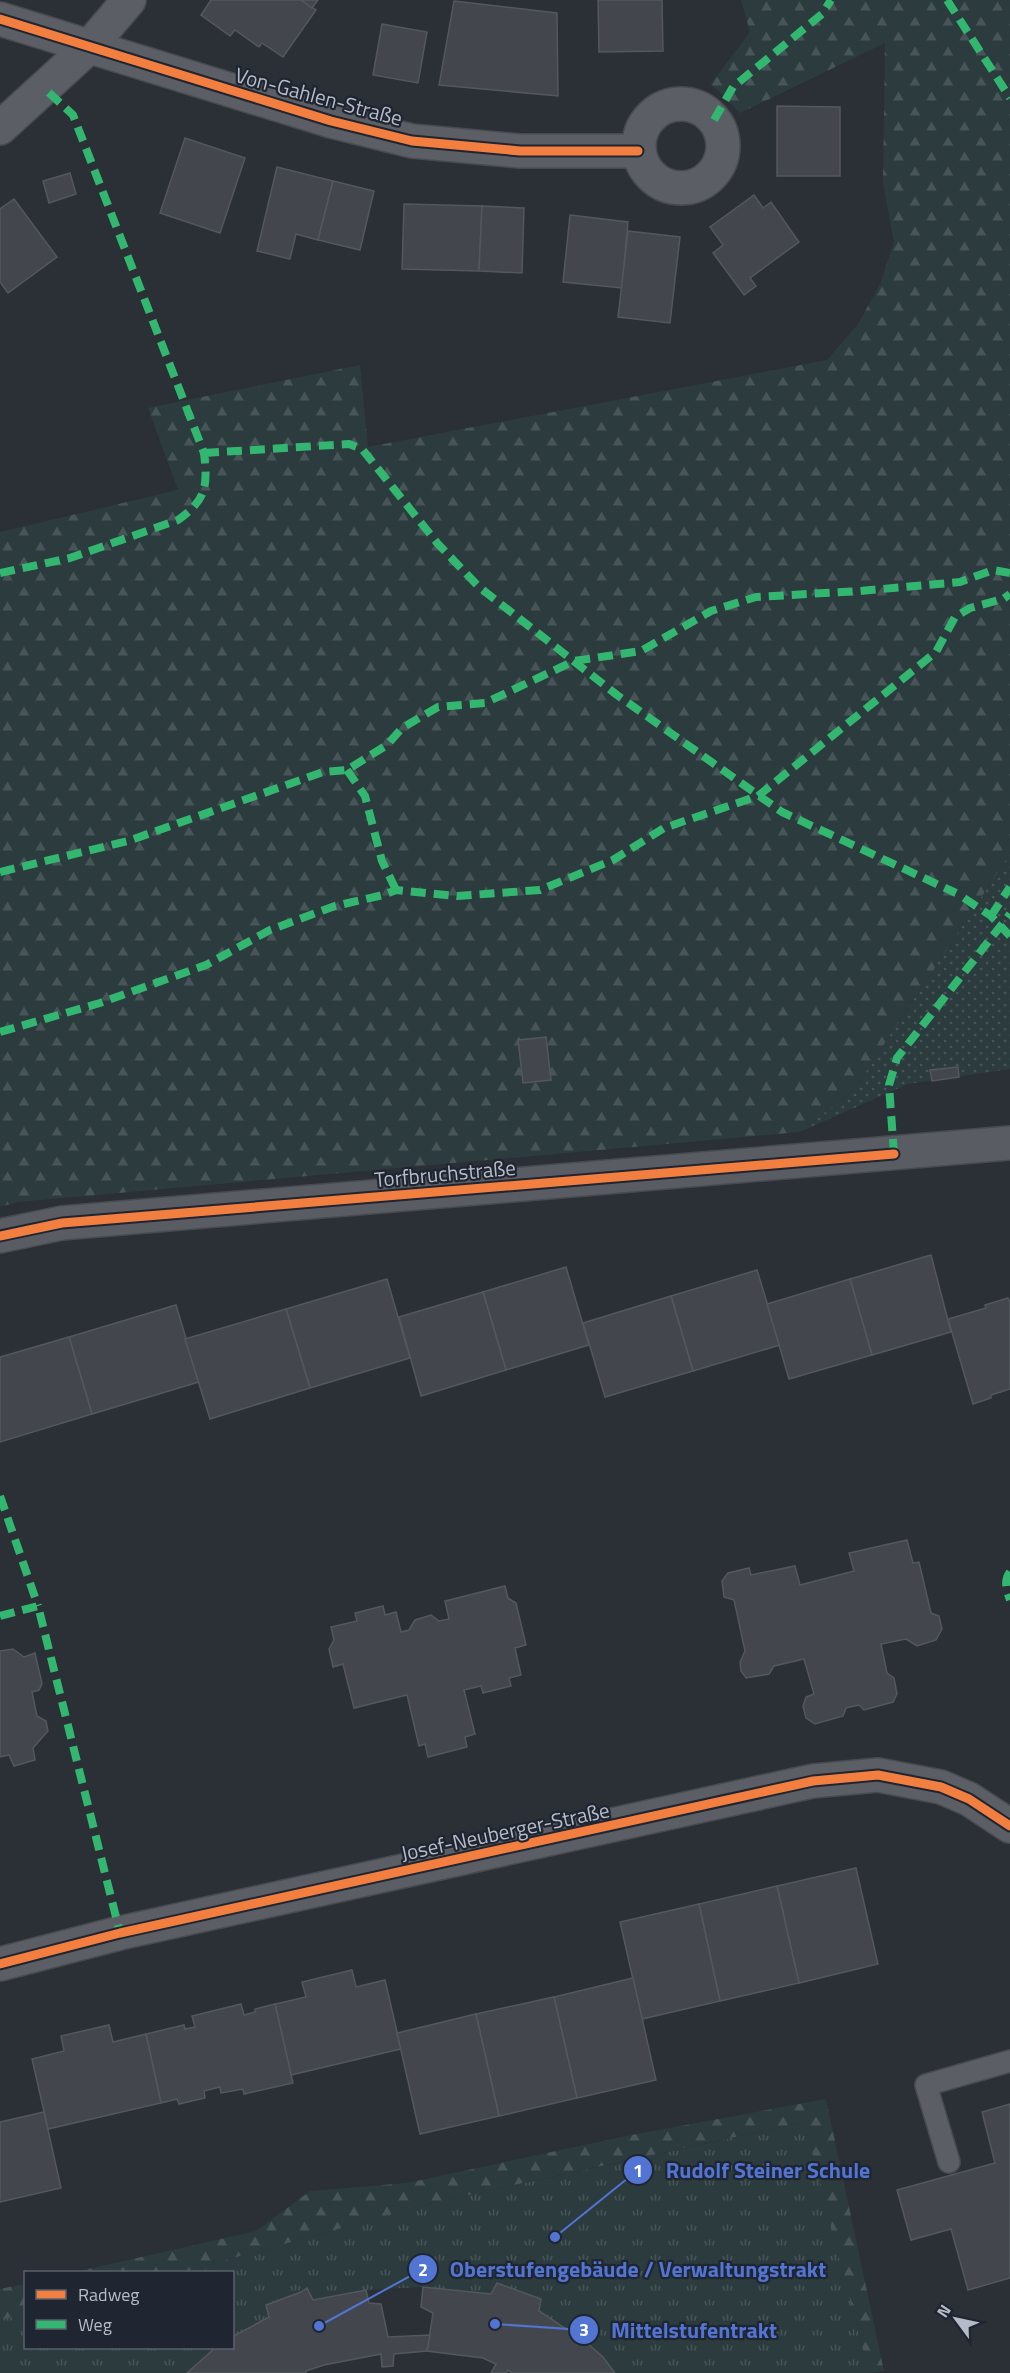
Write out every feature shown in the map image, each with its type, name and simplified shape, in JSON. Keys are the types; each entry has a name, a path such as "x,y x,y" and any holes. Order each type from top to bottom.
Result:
{"main road":[{"name":"Torfbruchstraße","path":"0,1236 62,1223 1010,1143"}],"street":[{"path":"0,128 90,46 129,0"},
{"name":"Von-Gahlen-Straße","path":"0,19 331,121 412,141 520,152 638,151"},
{"name":"Josef-Neuberger-Straße","path":"0,1964 120,1933 813,1781 878,1775 940,1787 969,1798 1010,1826"}],"lane":[{"path":"949,2162 926,2085 1010,2061"}],"green space":[{"path":"741,0 1010,0 1010,854 854,1090 800,1132 18,1202 0,1207 0,532 178,490 148,408 360,365 368,447 827,360 858,324 880,284 894,242 883,183 885,43 740,113 711,84 750,32"},
{"path":"1010,854 1010,1069 908,1084 800,1132 854,1090"},
{"path":"826,2099 884,2371 869,2373 804,2122 436,2202 186,2271 79,2271 256,2231 310,2191 407,2183 626,2136"},
{"path":"805,2122 869,2373 615,2373 539,2311 541,2299 498,2283 491,2294 423,2287 366,2290 313,2300 306,2288 267,2310 269,2317 234,2336 234,2271 186,2271 436,2202"},
{"path":"24,2284 24,2314 0,2320 0,2289"},
{"path":"24,2314 24,2349 214,2349 187,2373 0,2373 0,2320"}],"building":[{"path":"211,0 301,0 316,10 283,57 262,43 259,47 235,30 230,36 201,15"},
{"path":"301,0 318,0 312,8"},
{"path":"598,0 662,0 663,51 599,52"},
{"path":"454,1 557,13 558,96 439,85"},
{"path":"382,24 427,32 418,83 373,75"},
{"path":"777,106 840,107 840,176 777,176"},
{"path":"185,138 245,158 220,233 160,213"},
{"path":"277,167 333,181 318,240 296,234 290,259 257,251"},
{"path":"70,173 76,194 49,203 43,181"},
{"path":"333,181 374,191 360,250 318,240"},
{"path":"754,195 763,208 771,202 799,242 750,278 756,286 744,295 713,253 723,245 710,227"},
{"path":"14,199 57,257 8,293 0,282 0,209"},
{"path":"404,204 482,206 479,271 402,269"},
{"path":"482,206 524,208 522,273 479,271"},
{"path":"570,215 628,222 622,288 563,282"},
{"path":"628,231 680,237 670,323 618,317"},
{"path":"546,1037 551,1080 523,1083 518,1040"},
{"path":"958,1067 959,1077 932,1081 930,1070"},
{"path":"931,1255 951,1332 872,1355 850,1279"},
{"path":"566,1267 589,1345 506,1370 483,1292"},
{"path":"757,1270 780,1345 693,1371 671,1296"},
{"path":"387,1279 410,1358 310,1388 286,1309"},
{"path":"850,1279 872,1355 789,1379 767,1304"},
{"path":"483,1292 506,1370 421,1396 399,1317"},
{"path":"671,1296 693,1371 605,1397 583,1323"},
{"path":"1008,1298 1010,1303 1010,1389 973,1404 948,1319 986,1308 985,1305"},
{"path":"176,1305 199,1382 92,1414 69,1337"},
{"path":"286,1309 310,1388 210,1419 185,1339"},
{"path":"69,1337 92,1414 0,1442 0,1357"},
{"path":"907,1540 913,1563 919,1562 931,1613 939,1616 942,1629 936,1640 917,1646 906,1639 881,1644 887,1673 894,1678 897,1694 893,1702 864,1710 859,1705 846,1708 843,1716 815,1724 806,1718 803,1706 806,1697 814,1694 804,1659 774,1666 769,1674 746,1678 741,1671 740,1662 745,1651 734,1600 724,1597 722,1581 728,1573 749,1568 751,1575 795,1566 800,1585 854,1571 849,1553"},
{"path":"505,1586 508,1598 516,1603 526,1645 515,1648 521,1675 509,1678 511,1686 483,1693 481,1686 464,1690 475,1734 465,1737 467,1747 428,1757 425,1744 419,1746 407,1695 354,1708 343,1664 333,1667 329,1649 334,1640 331,1627 357,1621 355,1613 383,1606 385,1615 396,1612 401,1632 409,1630 415,1620 431,1615 439,1621 449,1619 445,1601"},
{"path":"13,1649 24,1657 35,1653 42,1684 39,1690 32,1692 37,1716 46,1721 48,1731 33,1748 35,1760 14,1766 9,1755 0,1757 0,1651"},
{"path":"856,1868 878,1964 799,1983 777,1886"},
{"path":"777,1886 799,1983 720,2001 699,1904"},
{"path":"699,1904 720,2001 642,2019 620,1922"},
{"path":"352,1970 356,1987 385,1980 401,2049 291,2075 275,2004 306,1997 302,1982"},
{"path":"633,1978 656,2080 577,2098 554,1997"},
{"path":"554,1997 577,2098 499,2116 476,2014"},
{"path":"241,2004 244,2015 255,2012 255,2009 275,2004 293,2083 244,2094 243,2089 221,2093 220,2087 204,2091 205,2098 179,2104 177,2099 161,2103 146,2034 184,2025 185,2029 195,2027 192,2016"},
{"path":"476,2014 499,2116 420,2134 397,2033"},
{"path":"109,2025 113,2042 146,2034 161,2103 48,2129 32,2059 64,2051 61,2036"},
{"path":"1010,2104 1010,2278 968,2290 951,2229 911,2240 897,2190 995,2163 982,2112"},
{"path":"44,2112 61,2188 0,2202 0,2122"},
{"path":"497,2283 541,2299 539,2311 586,2342 603,2357 615,2373 512,2373 508,2370 506,2373 491,2373 496,2364 483,2358 427,2351 433,2313 421,2307 423,2287 491,2294"},
{"path":"307,2288 313,2300 366,2290 369,2303 381,2304 388,2337 430,2335 427,2351 394,2354 393,2366 382,2367 381,2354 324,2365 306,2371 306,2373 187,2373 214,2349 234,2349 234,2336 269,2317 266,2305"}],"marked path":[{"path":"714,120 733,87 822,14 831,0"},
{"path":"947,0 1010,98"},
{"path":"0,573 70,558 178,520 200,499 206,475 204,453 73,115 44,88"},
{"path":"204,453 349,444 362,449 438,544 479,587 617,695 782,812 956,893"},
{"path":"0,872 128,841 323,772 347,770 387,745 402,728 438,707 485,703 574,661 641,651 711,611 756,597 960,582 993,570 1010,573"},
{"path":"0,1032 100,1003 206,965 270,930 335,906 396,890 457,896 540,890 613,860 664,828 758,796 936,652 955,617 970,608 1003,599 1010,594"},
{"path":"347,770 365,796 382,861 396,890"},
{"path":"991,916 1010,887"},
{"path":"964,898 991,916 1010,936"},
{"path":"894,1154 889,1085 897,1058 1010,914"},
{"path":"0,1496 38,1606"},
{"path":"1010,1572 1006,1582 1010,1600"},
{"path":"0,1616 38,1606 120,1933"}],"cycle path":[{"path":"0,19 331,121 412,141 520,151 638,151"},
{"path":"0,1236 62,1223 894,1154"},
{"path":"0,1964 120,1933 813,1781 878,1775 941,1787 969,1799 1010,1826"}],"place":[{"name":"Rudolf Steiner Schule","path":"555,2237"},
{"name":"Mittelstufentrakt","path":"495,2324"},
{"name":"Oberstufengebäude / Verwaltungstrakt","path":"319,2326"}]}
